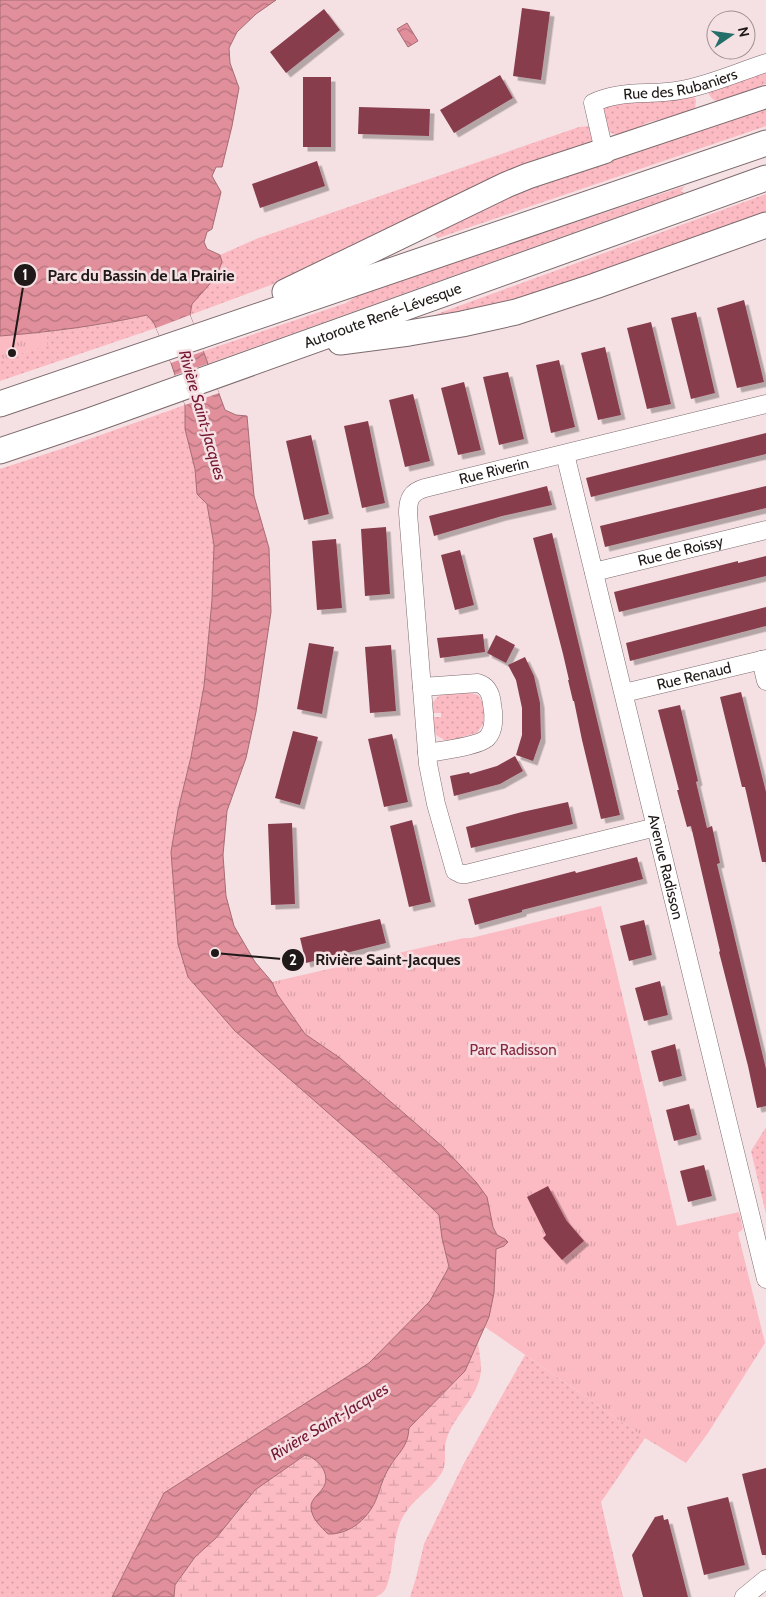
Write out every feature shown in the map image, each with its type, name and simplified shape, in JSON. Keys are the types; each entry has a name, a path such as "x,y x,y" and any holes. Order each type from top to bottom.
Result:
{"highway":[{"path":"0,404 766,144"},
{"path":"198,336 506,185 604,151"},
{"name":"Autoroute René-Lévesque","path":"0,452 766,178"},
{"path":"295,347 409,333 500,316 604,283 766,225"}],"main road":[{"path":"604,151 766,97"}],"street":[{"name":"Rue des Rubaniers","path":"604,151 593,103 606,98 628,94 685,90 766,62"},
{"name":"Rue Riverin","path":"656,827 461,874 455,871 432,788 427,753 408,513 409,500 412,494 425,488 766,404"},
{"name":"Avenue Radisson","path":"566,454 766,1279"},
{"name":"Rue de Roissy","path":"594,572 766,530"},
{"path":"763,659 766,682"},
{"name":"Rue Renaud","path":"624,693 763,659"},
{"path":"422,687 474,682 483,684 489,692 493,714 491,732 484,740 427,753"},
{"path":"744,1597 766,1579"}],"green space":[{"path":"766,68 766,84 721,102 713,99 708,92"},
{"path":"693,93 696,101 695,108 690,113 649,122 621,136 608,132 605,125 603,105"},
{"path":"766,104 766,126 438,238 432,233 480,204"},
{"path":"591,126 593,140 589,147 314,269 190,315 192,304 216,276 221,262 220,255 256,239 579,127"},
{"path":"685,186 681,191 684,193 207,364 204,351 346,303 360,294"},
{"path":"766,194 766,218 555,294 433,317 437,314"},
{"path":"147,315 156,328 0,381 0,360 47,345 46,332 100,325"},
{"path":"46,332 48,345 0,360 0,336"},
{"path":"185,405 185,429 195,469 197,494 207,504 214,545 212,600 204,686 171,852 178,944 188,977 235,1031 383,1161 439,1215 449,1267 430,1301 369,1363 164,1493 112,1597 0,1597 0,469"},
{"path":"468,692 478,695 484,704 483,724 477,733 444,740 436,735 433,730 431,717 441,717 441,713 431,713 435,700 443,694"},
{"name":"Parc Radisson","path":"601,906 677,1226 739,1212 743,1229 738,1233 765,1343 708,1433 686,1463 645,1438 485,1327 489,1317 496,1248 505,1239 497,1235 476,1182 443,1147 340,1058 305,1034 277,994 272,982 464,938 471,938"},
{"path":"766,1127 766,1214 751,1151"},
{"path":"478,1343 481,1369 476,1388 449,1432 441,1474 414,1503 400,1523 388,1583 382,1593 376,1597 174,1597 175,1586 195,1557 235,1516 255,1490 305,1454 318,1462 325,1475 323,1487 312,1502 338,1534 356,1525 374,1504 388,1469 407,1440 409,1428 465,1371"},
{"path":"525,1355 645,1438 601,1502 623,1597 410,1597 424,1544 463,1465"}],"water":[{"path":"0,0 276,0 256,14 237,32 229,48 230,63 239,88 222,167 216,167 212,176 221,192 212,229 207,232 204,242 207,249 220,255 222,262 216,277 192,304 190,315 225,410 236,415 247,416 254,496 269,548 271,612 256,712 246,758 227,811 223,855 226,896 234,926 255,962 272,982 277,994 305,1034 340,1058 443,1147 476,1182 487,1197 493,1227 497,1235 508,1242 496,1249 494,1293 489,1317 465,1371 409,1428 405,1445 387,1471 374,1504 364,1518 351,1528 336,1534 328,1534 323,1529 315,1519 311,1504 325,1484 325,1474 318,1462 305,1455 255,1490 216,1538 195,1557 175,1585 174,1597 112,1597 164,1493 369,1363 430,1301 449,1267 439,1215 383,1161 235,1031 188,977 178,944 171,852 204,686 212,600 214,545 207,504 197,494 195,469 185,429 185,405 171,363 154,323 147,315 74,328 0,336"},
{"path":"407,23 418,41 408,47 397,29"}],"pier":[{"path":"190,315 204,351 171,363 156,328"},
{"path":"207,364 219,393 185,405 175,375"}],"building":[{"path":"522,8 550,12 541,80 513,76"},
{"path":"324,9 340,30 286,73 270,52"},
{"path":"500,75 513,98 454,133 440,110"},
{"path":"303,77 331,77 331,147 303,147"},
{"path":"359,107 430,109 429,136 358,134"},
{"path":"317,161 325,186 260,208 252,184"},
{"path":"744,300 764,382 737,388 717,308"},
{"path":"696,312 715,393 691,399 671,318"},
{"path":"651,322 671,404 647,409 627,328"},
{"path":"605,347 621,415 598,420 581,353"},
{"path":"559,360 575,427 551,433 536,365"},
{"path":"508,372 524,439 499,445 483,377"},
{"path":"464,382 481,450 458,455 441,388"},
{"path":"413,394 430,461 405,467 389,400"},
{"path":"368,421 385,503 362,508 344,426"},
{"path":"766,433 766,454 591,497 586,478"},
{"path":"311,435 329,514 304,520 286,441"},
{"path":"547,486 552,505 502,516 434,536 429,516"},
{"path":"766,486 766,508 605,547 600,526"},
{"path":"386,527 390,594 365,596 361,529"},
{"path":"552,533 620,815 601,819 563,654 533,538"},
{"path":"336,539 342,608 317,610 312,541"},
{"path":"460,550 474,605 455,610 441,555"},
{"path":"766,556 766,576 619,612 614,592 738,561 738,563"},
{"path":"766,607 766,626 630,661 626,643"},
{"path":"483,634 485,652 440,658 437,638"},
{"path":"496,635 515,645 506,663 487,653"},
{"path":"309,643 334,647 322,714 297,709"},
{"path":"391,645 396,711 370,713 365,647"},
{"path":"525,657 534,676 540,703 541,738 533,761 516,755 522,735 522,708 516,680 508,665"},
{"path":"741,692 766,792 766,862 762,862 745,787 742,787 720,697"},
{"path":"680,705 707,828 712,826 720,863 717,864 766,1069 766,1106 757,1108 691,826 687,827 658,710"},
{"path":"293,731 318,737 300,805 275,798"},
{"path":"392,734 408,802 384,807 368,739"},
{"path":"515,756 523,771 500,784 454,796 450,776 469,772 470,774 497,766"},
{"path":"568,802 573,824 471,848 466,827"},
{"path":"412,820 431,902 409,907 390,826"},
{"path":"292,823 295,904 271,905 268,824"},
{"path":"637,857 643,879 522,910 522,912 475,925 468,899"},
{"path":"380,919 386,943 306,963 300,938"},
{"path":"644,920 652,955 629,961 620,926"},
{"path":"660,981 668,1015 644,1021 635,988"},
{"path":"675,1044 682,1076 659,1082 651,1051"},
{"path":"689,1104 697,1135 674,1141 666,1110"},
{"path":"704,1165 712,1196 688,1202 680,1171"},
{"path":"548,1186 566,1220 584,1241 562,1260 543,1238 546,1235 527,1197"},
{"path":"766,1468 766,1555 762,1555 742,1474"},
{"path":"728,1497 745,1565 704,1575 687,1507"},
{"path":"663,1515 664,1520 668,1519 688,1597 643,1597 632,1555 655,1517"}],"place":[{"name":"Parc du Bassin de La Prairie","path":"12,353"},
{"name":"Rivière Saint-Jacques","path":"215,953"}]}
